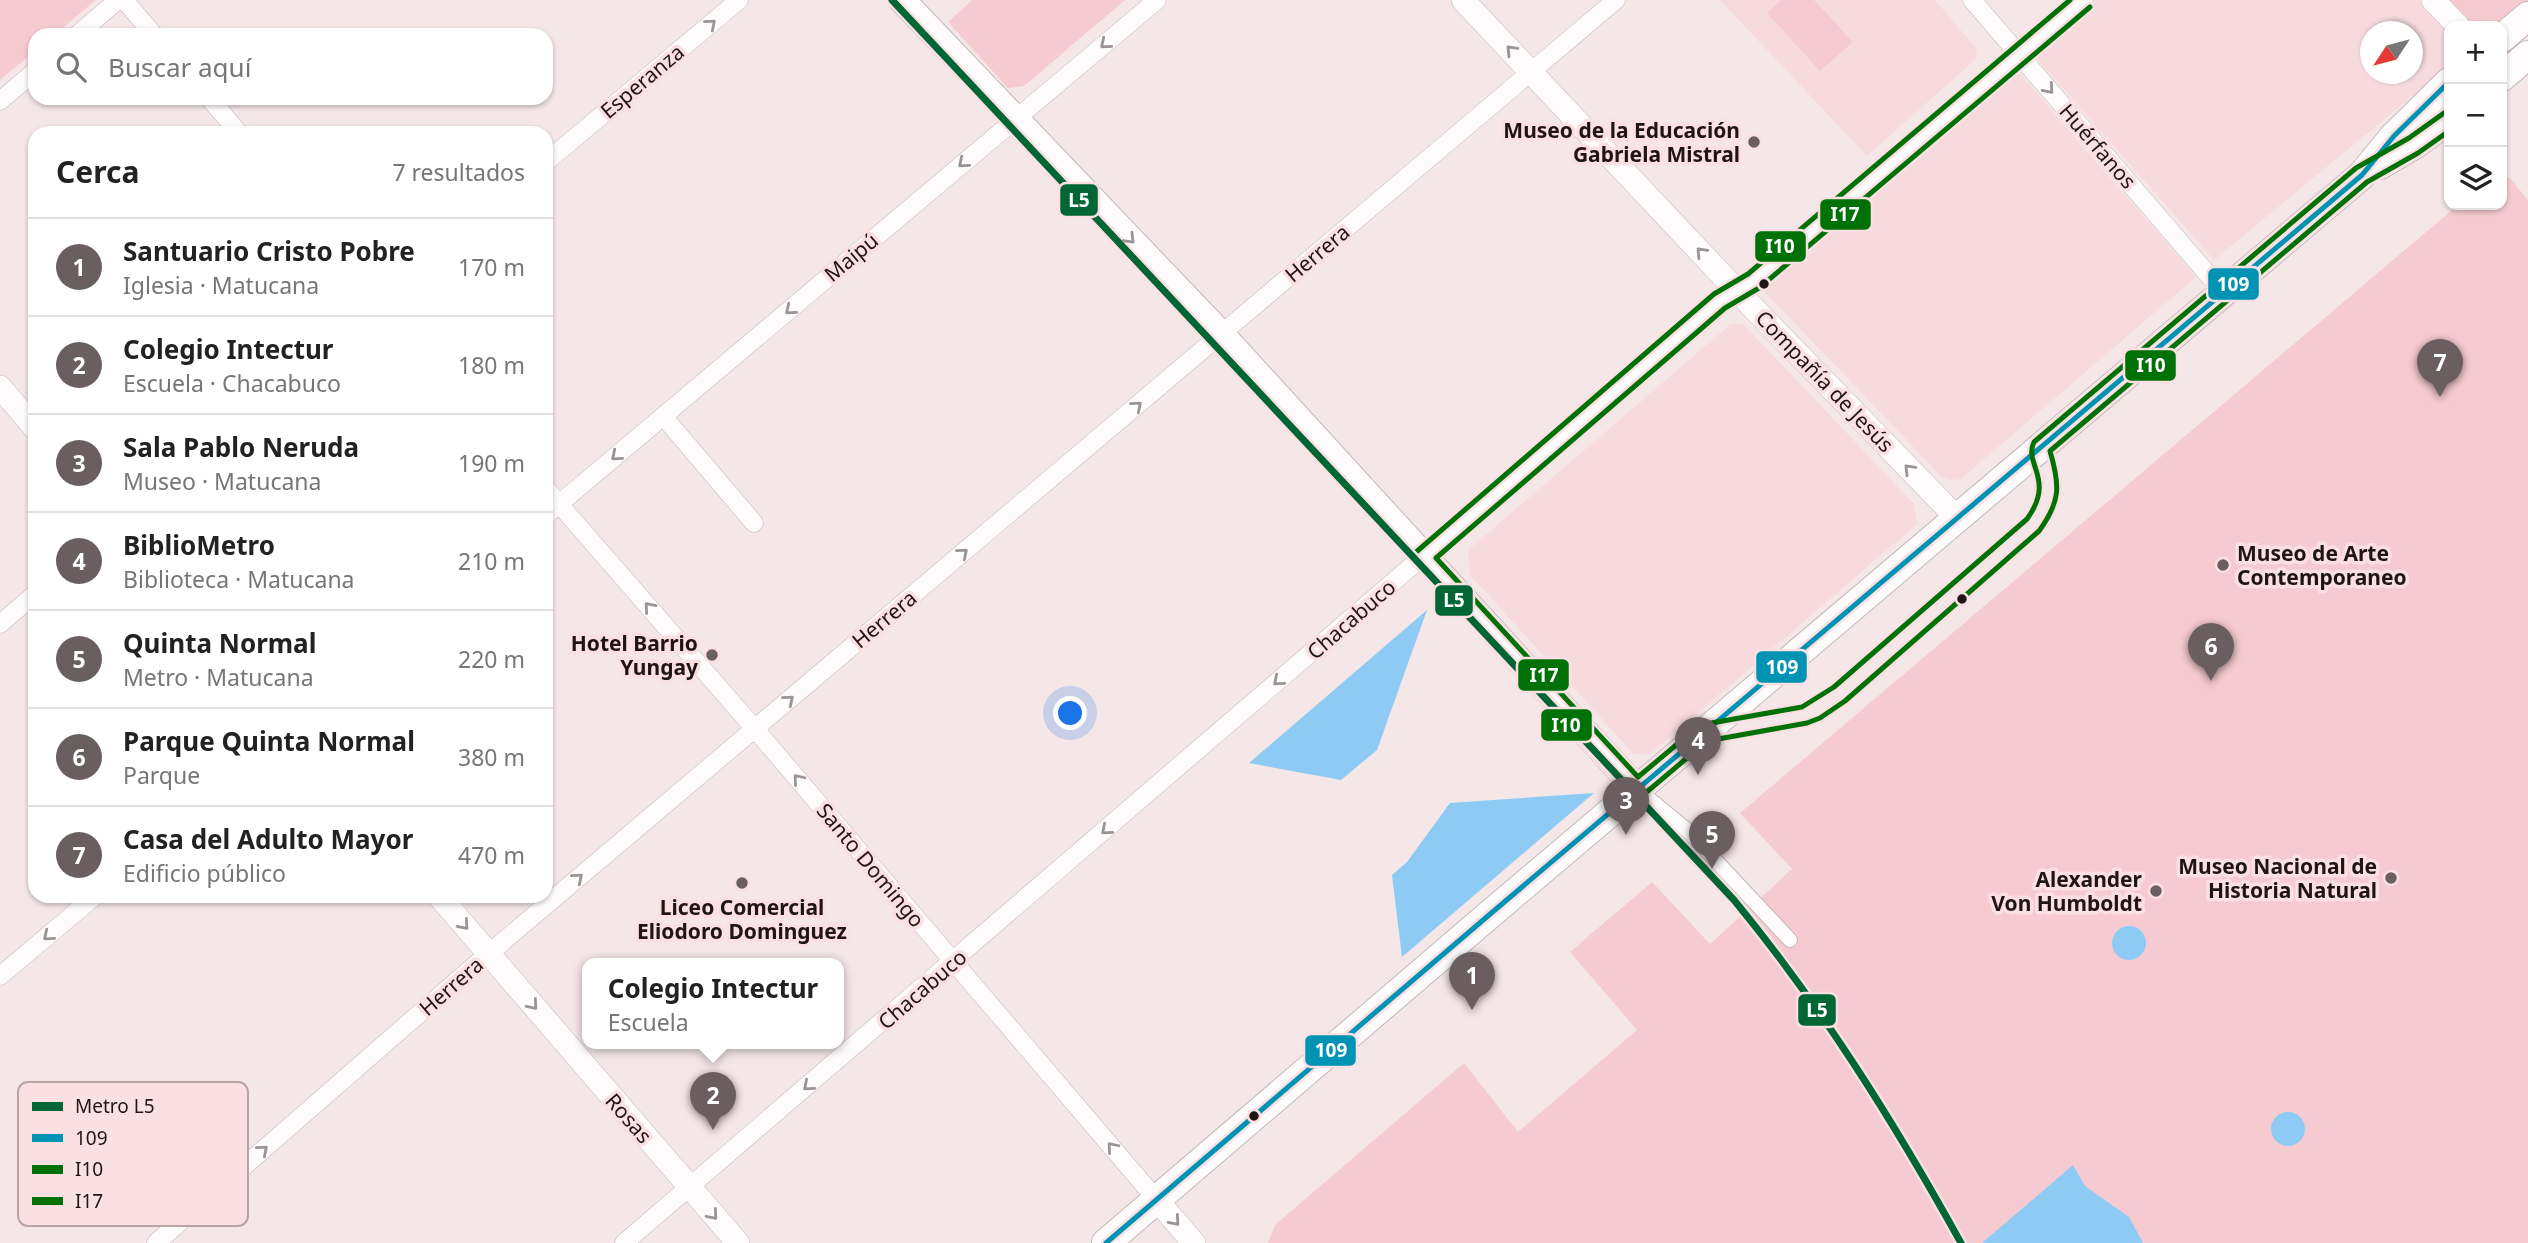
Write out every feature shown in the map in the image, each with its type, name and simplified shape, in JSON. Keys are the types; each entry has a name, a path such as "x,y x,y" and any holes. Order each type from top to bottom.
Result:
{"main road":[{"path":"902,0 1221,334 1637,789"},
{"path":"2507,34 2528,16"},
{"path":"2507,72 2521,57"},
{"path":"1106,1243 2362,175 2409,121 2447,84"},
{"path":"2362,175 2414,145 2444,124"}],"street":[{"path":"86,28 121,0 147,28"},
{"name":"Esperanza","path":"553,156 739,0"},
{"name":"Maipú","path":"553,510 1157,0"},
{"name":"Compañía de Jesús","path":"1463,0 1737,291 1957,518"},
{"name":"Herrera","path":"553,899 1616,0"},
{"name":"Huérfanos","path":"1972,0 2223,292"},
{"name":"Chacabuco","path":"624,1243 1720,301 1753,281 2084,0"},
{"path":"2432,0 2453,21"},
{"path":"0,101 28,77"},
{"path":"215,105 233,126"},
{"path":"0,387 28,420"},
{"path":"663,416 754,523"},
{"name":"Santo Domingo","path":"553,510 755,729 1194,1243"},
{"path":"0,624 28,600"},
{"path":"1637,789 1688,831 1790,940"},
{"path":"0,976 87,903"},
{"name":"Rosas","path":"445,903 738,1243"},
{"name":"Herrera","path":"248,1163 549,903"},
{"name":"Herrera","path":"156,1243 176,1226"}],"shaded area":[{"path":"0,0 96,0 62,28 28,28 28,57 0,80"},
{"path":"972,0 1125,0 1024,86 1008,88 948,22"},
{"path":"1720,0 1935,0 1976,48 1977,58 1867,156"},
{"path":"1781,0 1814,0 1853,42 1820,71 1767,13"},
{"path":"2092,0 2426,0 2445,21 2444,70 2214,260 2031,52"},
{"path":"2448,0 2528,0 2505,21 2469,21"},
{"path":"2018,72 2196,277 1961,479 1950,480 1943,478 1765,292 1767,282"},
{"path":"2507,177 2528,200 2528,1243 1268,1243 1275,1225 1464,1063 1518,1132 1637,1030 1570,952 1652,882 1710,944 1792,869 1740,813 2452,210 2507,210"},
{"path":"1731,324 1743,324 1914,504 1917,524 1649,755 1633,753 1470,575 1468,550"}],"water":[{"path":"1427,610 1377,750 1341,780 1249,763"},
{"path":"1594,793 1402,957 1392,875 1407,862 1450,803"},
{"path":"2129,926 2141,931 2146,943 2141,955 2129,960 2117,955 2112,943 2117,931"},
{"path":"2288,1112 2300,1117 2305,1129 2300,1141 2288,1146 2276,1141 2271,1129 2276,1117"},
{"path":"2073,1165 2085,1186 2129,1217 2143,1243 1982,1243"}],"metro line":[{"name":"L5","path":"892,0 1734,900 1797,982 1855,1066 1910,1153 1961,1243"}],"transit line":[{"name":"I10","path":"2070,0 1748,274 1714,294 1415,553 1417,563 1633,797 1642,796 1707,741 1807,723 1820,718 1845,701 2039,531 2055,501 2057,483 2050,451 2367,182 2444,135"},
{"name":"I17","path":"2090,7 1759,288 1725,308 1436,558 1638,777 1700,725 1802,707 1834,687 2027,519 2039,493 2032,458 2034,442 2356,168 2409,138 2444,113"},
{"name":"109","path":"1106,1243 2362,175 2394,136 2447,84"}],"place":[{"name":"Museo de la Educación Gabriela Mistral","path":"1754,142"},
{"name":"Casa del Adulto Mayor","path":"2440,397"},
{"name":"Museo de Arte Contemporaneo","path":"2223,565"},
{"name":"Hotel Barrio Yungay","path":"712,655"},
{"name":"Parque Quinta Normal","path":"2211,681"},
{"name":"BiblioMetro","path":"1698,775"},
{"name":"Sala Pablo Neruda","path":"1626,835"},
{"name":"Quinta Normal","path":"1712,869"},
{"name":"Museo Nacional de Historia Natural","path":"2391,878"},
{"name":"Liceo Comercial Eliodoro Dominguez","path":"742,883"},
{"name":"Alexander Von Humboldt","path":"2156,891"},
{"name":"Santuario Cristo Pobre","path":"1472,1010"},
{"name":"Colegio Intectur","path":"713,1130"}]}
